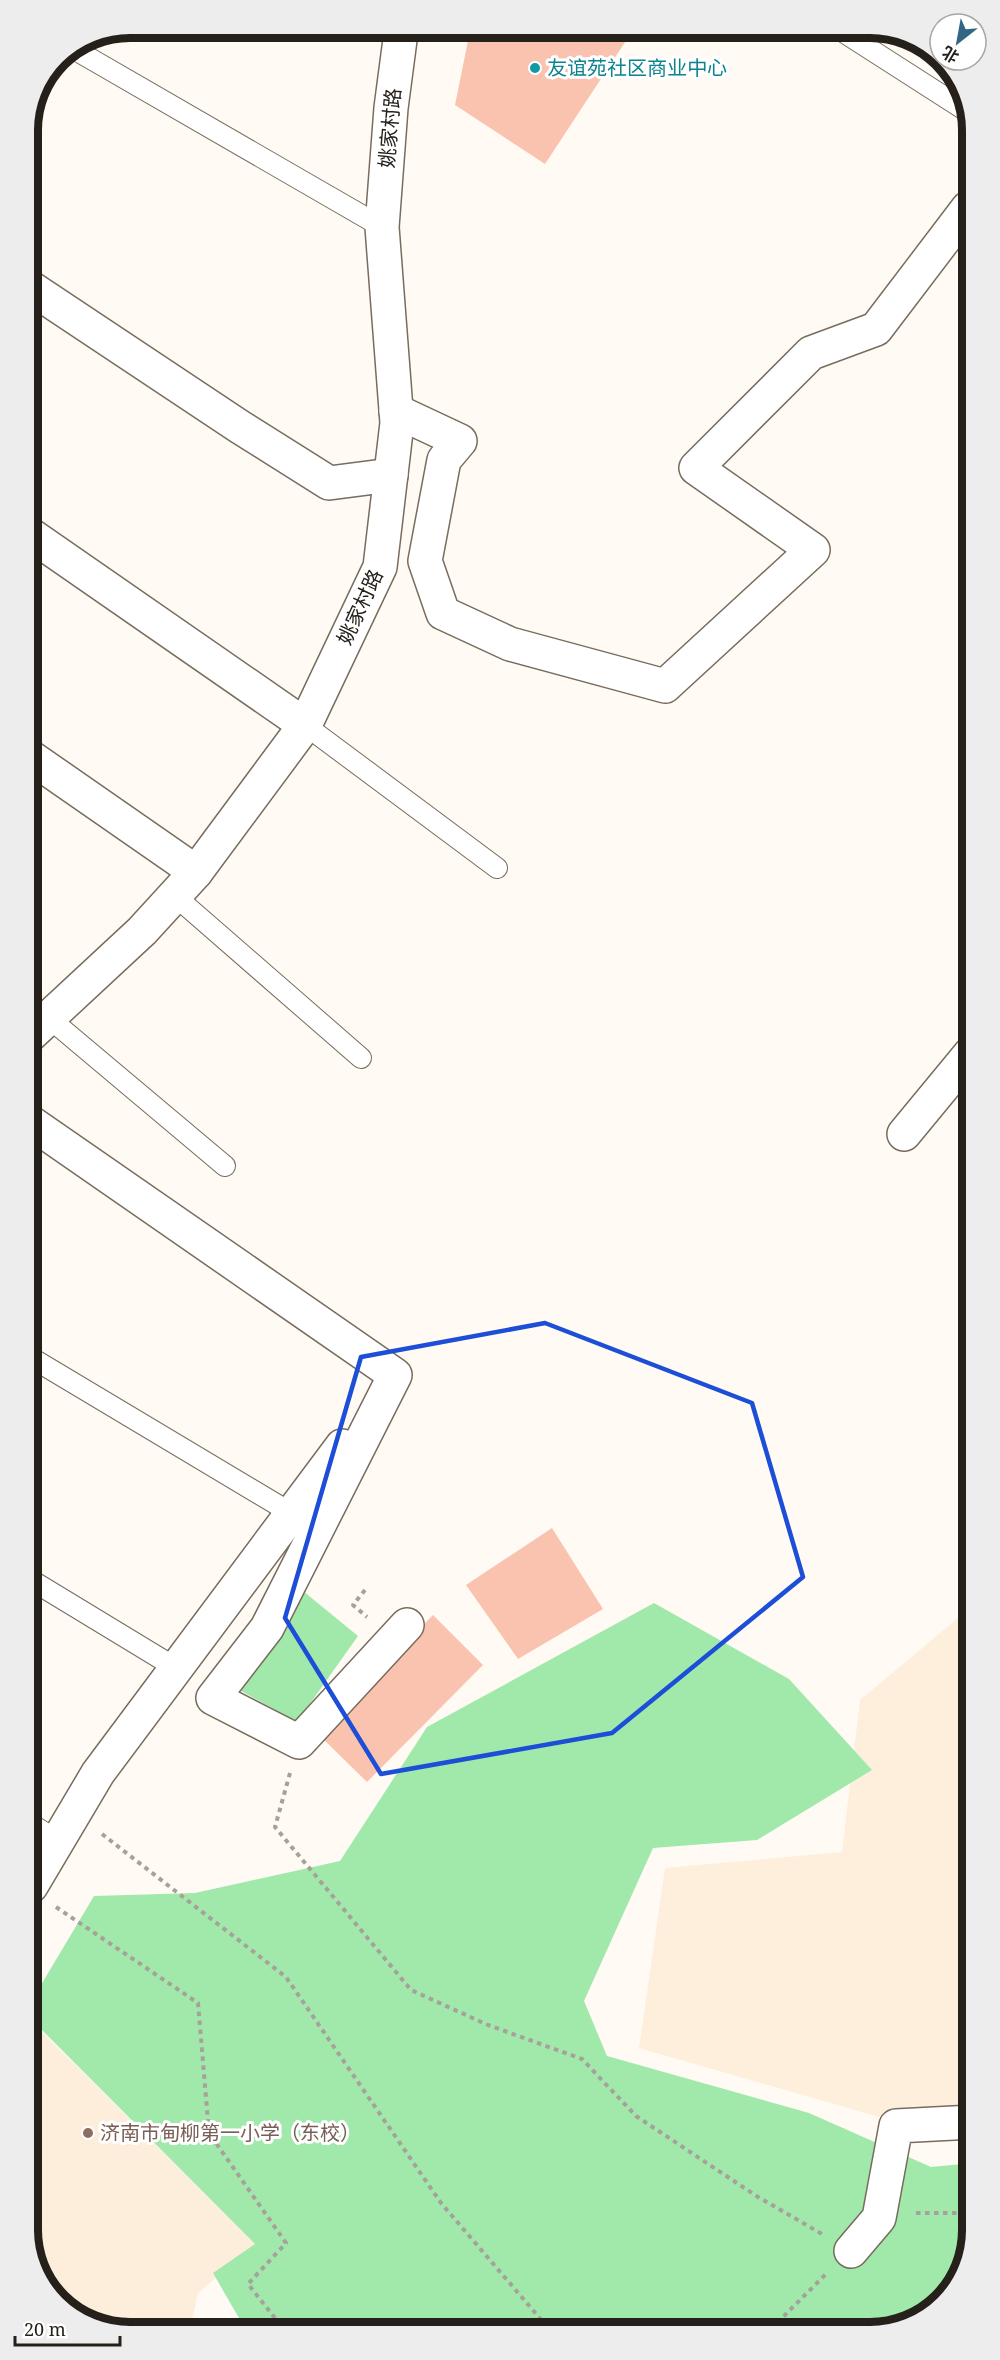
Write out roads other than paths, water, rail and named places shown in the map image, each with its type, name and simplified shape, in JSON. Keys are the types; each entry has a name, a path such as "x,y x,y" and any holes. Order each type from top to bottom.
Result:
{"street":[{"name":"姚家村路","path":"39,1027 142,931 185,884 305,725 380,567 397,423 382,227 391,108 400,37"},
{"path":"396,411 460,441 444,460 425,561 443,613 510,644 665,686 813,550 696,468 811,353 876,329 962,216"},
{"path":"38,293 240,427 329,483 391,475"},
{"path":"38,540 305,725"},
{"path":"38,763 185,884"},
{"path":"904,1134 962,1064"},
{"path":"38,1127 395,1375"},
{"path":"41,1895 45,1833 74,1813 98,1773 395,1375"},
{"path":"395,1375 267,1629 213,1698 299,1742 407,1624"},
{"path":"851,2250 879,2218 896,2126 962,2123"}],"lane":[{"path":"853,38 960,107"},
{"path":"80,53 382,227"},
{"path":"305,725 497,868"},
{"path":"185,884 361,1058"},
{"path":"39,1027 225,1166"},
{"path":"37,1361 291,1514"},
{"path":"37,1584 176,1668"}],"place":[{"name":"友谊苑社区商业中心","path":"535,68"},
{"name":"济南市甸柳第一小学（东校）","path":"88,2133"}]}
